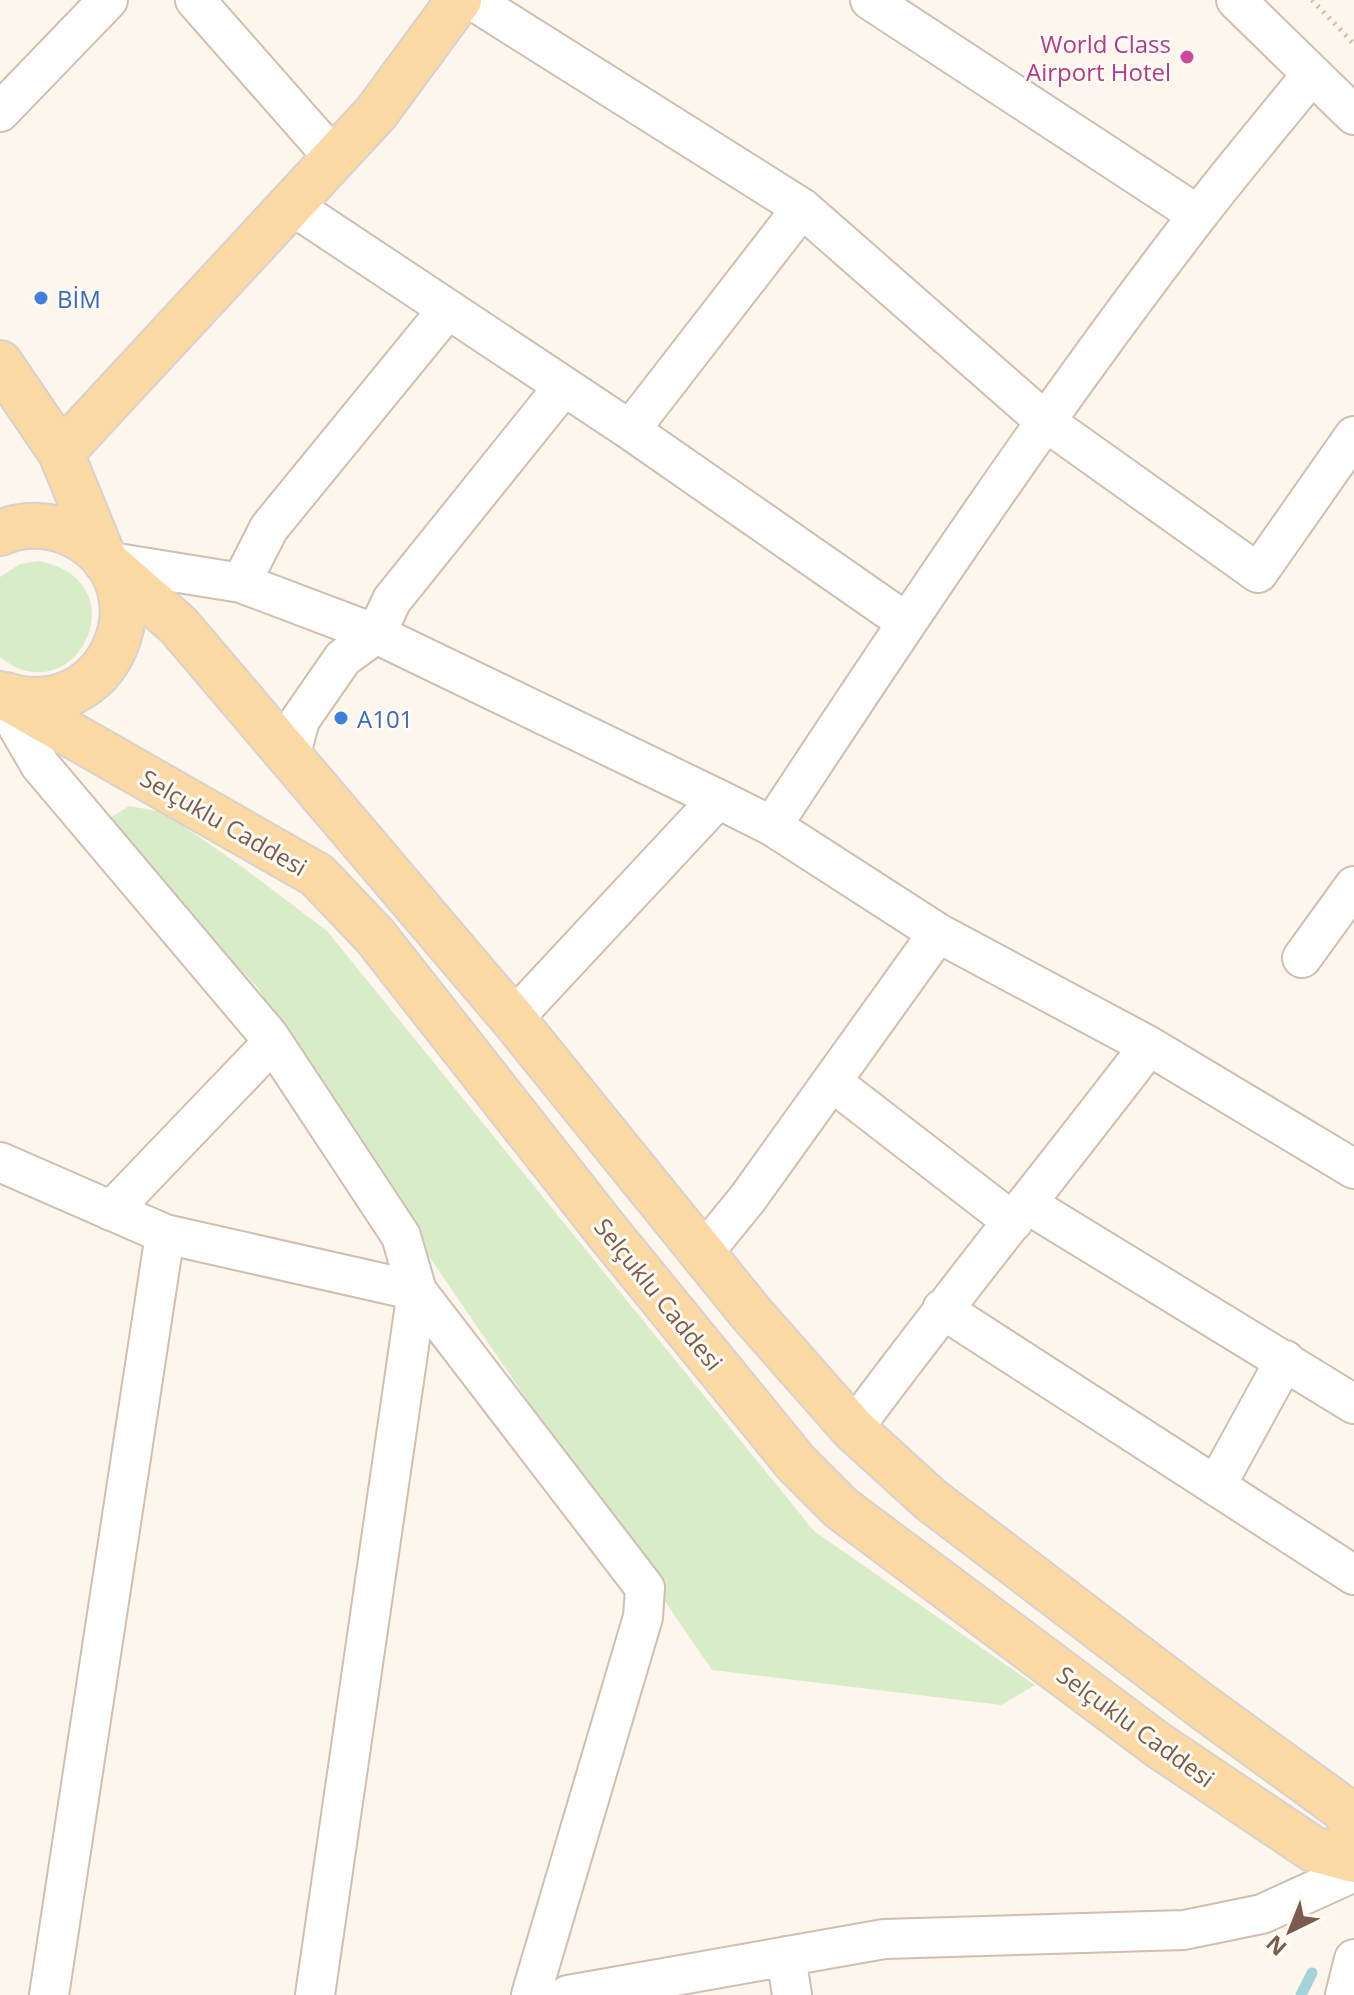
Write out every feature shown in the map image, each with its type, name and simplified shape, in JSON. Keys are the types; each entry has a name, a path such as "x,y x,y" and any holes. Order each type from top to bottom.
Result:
{"main road":[{"path":"61,453 376,113 459,0"},
{"path":"0,363 61,453 105,561 178,625 513,1019 750,1312 853,1429 931,1500 1203,1707 1345,1810 1354,1829"},
{"path":"0,533 33,524 63,529 90,544 110,566 122,594 123,624 114,653 96,678 74,693 49,700 23,700 0,694"},
{"name":"Selçuklu Caddesi","path":"0,694 317,875 375,936 606,1230 796,1463 841,1508 1181,1761 1313,1849 1354,1860"}],"street":[{"path":"0,112 108,0"},
{"path":"195,0 334,158"},
{"path":"472,0 802,208 1046,422 1258,573 1354,436"},
{"path":"870,0 1198,215"},
{"path":"1236,0 1354,115"},
{"path":"772,826 906,622 1046,422 1198,215 1312,74"},
{"path":"291,205 630,430 906,622"},
{"path":"630,430 802,208"},
{"path":"241,583 269,528 448,309"},
{"path":"290,757 300,720 343,658 376,634 392,600 564,386"},
{"path":"105,561 241,583 376,634 718,799 772,826 938,933 1149,1046 1354,1169"},
{"path":"0,694 40,765 273,1042 401,1236 417,1291 645,1588 643,1617 531,1995"},
{"path":"513,1019 718,799"},
{"path":"1302,958 1354,886"},
{"path":"704,1252 748,1198 938,933"},
{"path":"111,1211 273,1042"},
{"path":"853,1429 942,1309 1149,1046"},
{"path":"832,1082 1020,1213 1285,1360 1354,1404"},
{"path":"0,1162 165,1234 417,1291"},
{"path":"49,1995 165,1234"},
{"path":"315,1995 417,1291"},
{"path":"942,1309 1354,1575"},
{"path":"1216,1486 1285,1360"},
{"path":"577,1994 884,1939 1184,1930 1262,1914 1354,1872"},
{"path":"786,1956 792,1995"},
{"path":"1345,1995 1354,1959"}],"path":[{"path":"1312,0 1354,44"}],"green space":[{"path":"38,561 70,573 87,593 92,616 86,639 73,658 52,670 27,671 0,657 0,577 20,564"},
{"path":"129,806 163,812 327,931 814,1531 1035,1685 1001,1705 712,1670 400,1214 258,988 102,823"}],"waterway":[{"path":"1301,1995 1312,1973"}],"place":[{"name":"World Class Airport Hotel","path":"1187,57"},
{"name":"BİM","path":"41,298"},
{"name":"A101","path":"341,718"}]}
